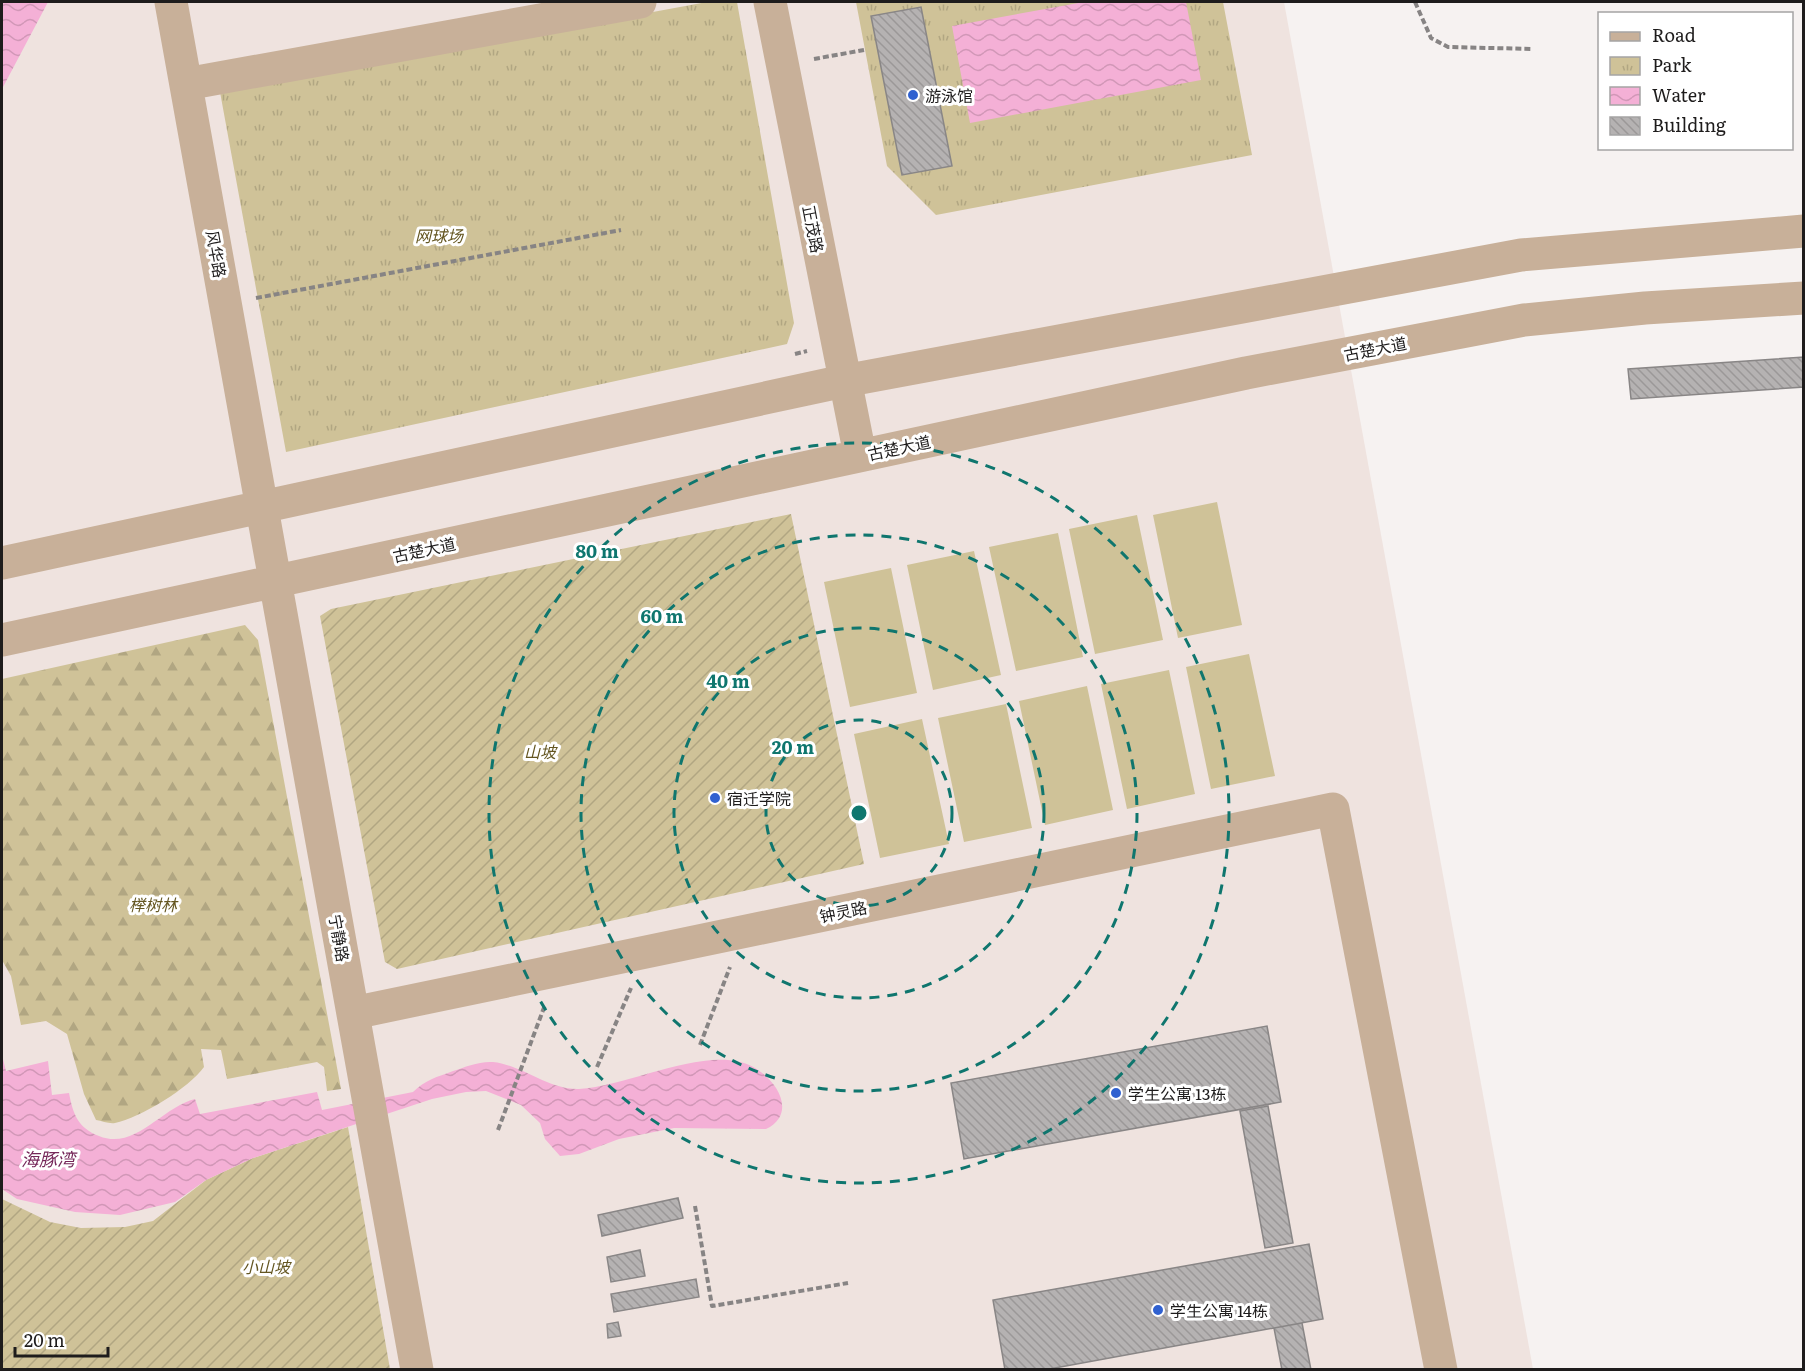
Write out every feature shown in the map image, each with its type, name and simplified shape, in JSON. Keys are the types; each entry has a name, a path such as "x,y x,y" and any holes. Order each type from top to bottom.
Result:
{"lane":[{"name":"风华路","path":"171,2 262,506"},
{"path":"186,84 640,2"},
{"name":"正茂路","path":"770,2 860,455"},
{"path":"2,563 844,381 1521,255 1803,231"},
{"name":"古楚大道","path":"2,640 1246,373 1524,320 1645,308 1803,298"},
{"name":"宁静路","path":"262,506 417,1370"},
{"name":"钟灵路","path":"353,1013 1333,809 1442,1370"}],"path":[{"path":"1415,2 1431,38 1448,47 1533,49"},
{"path":"805,60 864,50"},
{"path":"247,300 621,230"},
{"path":"700,1045 735,956"},
{"path":"597,1067 632,986"},
{"path":"498,1130 549,995"},
{"path":"695,1206 712,1306 848,1283"}],"shaded area":[{"name":"宿迁学院","path":"2,2 1284,2 1533,1369 2,1370"}],"green space":[{"name":"网球场","path":"707,2 737,2 794,323 787,344 286,452 220,92"},
{"path":"856,2 1223,2 1252,155 936,215 887,166"},
{"path":"1217,502 1242,625 1178,638 1153,515"},
{"name":"山坡","path":"791,514 864,864 397,969 385,962 320,616 331,609"},
{"path":"1137,515 1163,640 1095,654 1069,529"},
{"path":"1058,533 1083,657 1016,671 989,547"},
{"path":"974,551 1001,675 933,690 907,565"},
{"path":"891,568 917,693 850,707 824,582"},
{"name":"榉树林","path":"245,625 258,640 341,1089 327,1091 324,1067 317,1062 227,1079 221,1050 201,1049 204,1067 176,1093 150,1109 125,1120 108,1123 96,1120 84,1094 67,1034 46,1021 21,1025 11,976 2,960 2,679"},
{"path":"1249,654 1275,776 1211,789 1186,667"},
{"path":"1169,670 1195,794 1127,809 1101,684"},
{"path":"1087,686 1113,810 1045,825 1019,701"},
{"path":"1006,704 1032,828 964,842 938,718"},
{"path":"922,719 949,844 880,858 854,734"},
{"name":"小山坡","path":"348,1127 390,1369 2,1369 2,1199 50,1222 81,1228 125,1227 153,1221 206,1180 253,1158"}],"water":[{"path":"2,2 48,2 2,89"},
{"path":"1084,2 1186,2 1201,80 970,123 952,26"},
{"name":"海豚湾","path":"2,1055 6,1071 48,1061 52,1095 69,1093 72,1107 81,1124 92,1133 112,1139 125,1138 136,1133 171,1110 195,1099 200,1114 317,1092 322,1110 413,1092 436,1077 488,1062 504,1064 557,1086 579,1089 598,1087 702,1061 740,1062 762,1072 771,1081 782,1101 782,1112 777,1121 766,1129 674,1128 619,1139 579,1154 560,1156 545,1139 540,1123 521,1105 486,1091 466,1092 432,1099 253,1158 206,1180 175,1202 120,1215 75,1212 17,1199 2,1189"}],"building":[{"name":"游泳馆","path":"921,7 952,166 902,175 871,16"},
{"path":"1804,357 1804,387 1631,399 1628,369"},
{"name":"学生公寓 13栋","path":"1267,1026 1281,1102 964,1159 951,1083"},
{"path":"1268,1106 1293,1243 1265,1248 1240,1111"},
{"path":"678,1198 683,1218 602,1236 598,1215"},
{"name":"学生公寓 14栋","path":"1309,1244 1323,1319 1044,1370 1005,1370 993,1300"},
{"path":"640,1250 645,1276 611,1282 607,1257"},
{"path":"696,1279 699,1297 614,1312 611,1294"},
{"path":"618,1322 621,1336 608,1338 607,1324"},
{"path":"1302,1323 1311,1370 1282,1370 1274,1328"}],"place":[{"name":"游泳馆","path":"913,95"},
{"name":"宿迁学院","path":"715,798"},
{"name":"学生公寓 13栋","path":"1116,1093"},
{"name":"学生公寓 14栋","path":"1158,1310"}]}
